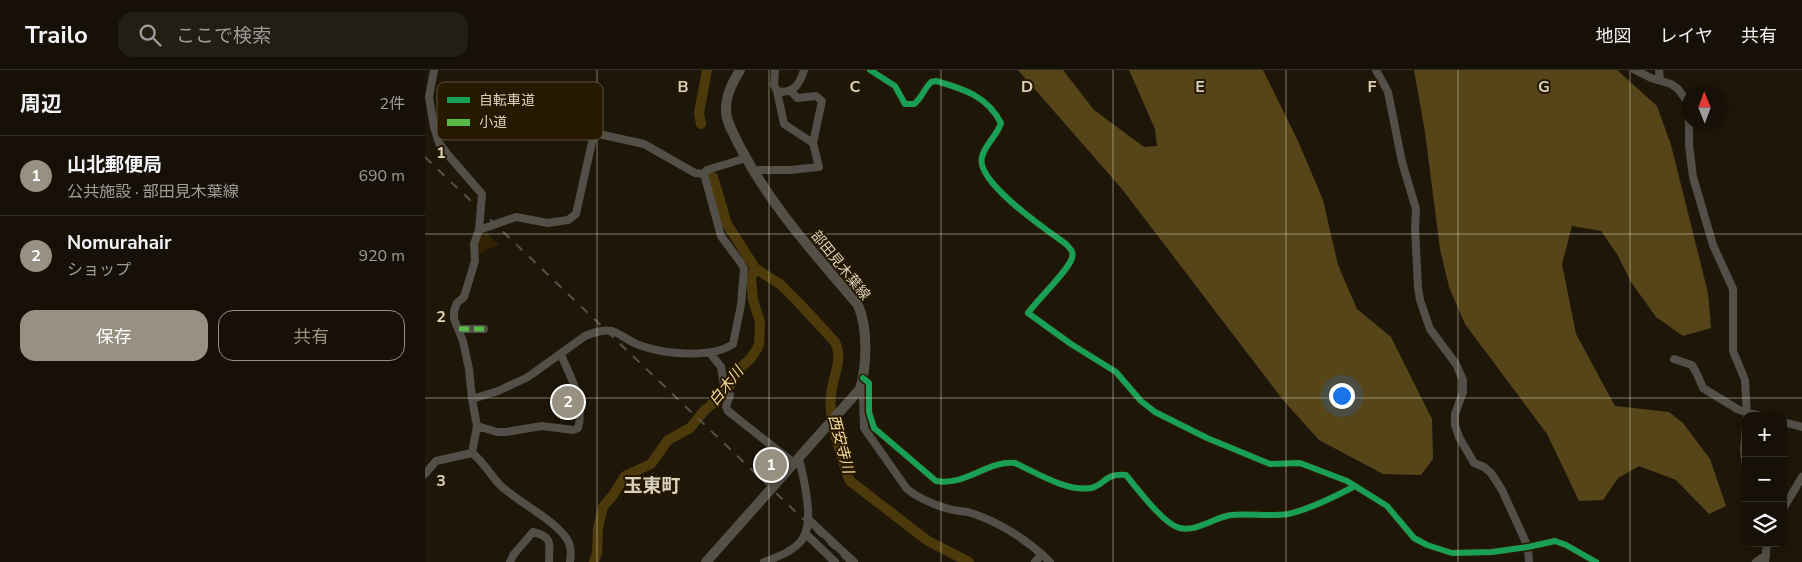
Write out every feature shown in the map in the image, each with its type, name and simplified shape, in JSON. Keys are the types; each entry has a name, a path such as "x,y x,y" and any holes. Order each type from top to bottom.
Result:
{"main road":[{"name":"部田見木葉線","path":"706,562 860,389 865,362 863,316 858,305 781,213 754,173 729,124 725,111 727,95 740,70"}],"street":[{"path":"434,70 429,96 437,132"},
{"path":"775,70 774,85 784,124 813,143"},
{"path":"777,92 791,91 798,86 804,70"},
{"path":"870,70 895,86 905,104 914,104 920,99 927,86 931,82 935,82 975,94 994,110 1001,123 998,132 987,145 982,157 983,171 991,182 1022,212 1072,250 1073,257 1062,273 1028,313 1071,344 1116,372 1141,400 1155,412 1207,438 1270,464 1300,463 1355,486 1387,506 1414,538 1441,551 1452,553 1492,552 1555,541 1596,562"},
{"path":"1376,70 1388,92 1402,162 1415,209 1417,287 1420,300 1430,329 1456,364 1463,380 1463,392 1455,414 1455,425 1459,437 1474,463 1484,467 1491,473 1502,490 1528,547 1529,562"},
{"path":"1635,70 1671,84 1678,89 1689,104 1689,145 1693,177 1713,245 1733,289 1733,351 1745,380 1747,412"},
{"path":"1659,70 1660,80"},
{"path":"754,173 758,170 790,170 819,167 813,143 821,100 816,96 797,98 791,91"},
{"path":"603,135 644,144 686,169 704,174"},
{"path":"440,140 443,149 482,194 479,230 475,244 475,261 464,297 457,303 454,311 454,319 459,329 469,368 477,426 472,453"},
{"path":"479,230 516,218 548,223 573,217 577,214 593,140"},
{"path":"704,174 707,170 746,158"},
{"path":"472,399 498,391 527,378 585,336 604,331 613,331 637,345 655,350 692,353 710,352 729,346 735,340 744,282 744,269 721,236 704,174"},
{"path":"459,329 483,329"},
{"path":"710,352 721,367 730,395 728,411 797,462 803,472 809,520 804,539 764,562"},
{"path":"477,426 497,432 535,426 573,430 578,428 578,396 561,355"},
{"path":"1674,359 1692,365 1703,388 1742,412"},
{"path":"863,378 869,383 869,412 874,428 937,481 947,483 957,481 1006,462 1072,488 1095,487 1110,476 1126,475 1164,518 1179,528 1189,528 1230,515 1288,514 1355,486"},
{"path":"860,389 863,396 864,428 907,489 915,495 947,509 968,512 1009,530 1043,554 1050,562"},
{"path":"1787,423 1802,427"},
{"path":"425,474 436,462 472,453 479,458 500,486 535,511 565,536 570,544 570,562"},
{"path":"1787,502 1802,477"},
{"path":"809,520 854,562"},
{"path":"510,562 514,554 533,532 543,535 547,539 550,545 549,562"},
{"path":"806,534 835,562"},
{"path":"1035,562 1043,554"},
{"path":"1756,562 1765,558"}],"shaded area":[{"path":"1018,70 1063,70 1094,110 1144,147 1157,146 1155,129 1129,70 1263,70 1298,141 1323,200 1338,265 1357,309 1391,337 1432,419 1433,459 1421,475 1383,474 1319,440 1283,400 1122,189"},
{"path":"1414,70 1617,70 1657,106 1671,145 1708,293 1711,328 1683,336 1656,317 1631,282 1617,254 1601,231 1572,226 1562,264 1576,334 1615,406 1669,412 1683,423 1710,459 1726,506 1709,514 1676,480 1639,466 1618,478 1603,500 1579,501 1547,434 1465,324 1449,287 1440,249 1425,132"},
{"path":"486,232 499,245 485,250 478,255 476,244 478,235"}],"waterway":[{"name":"白木川","path":"701,124 699,113 707,70"},
{"name":"白木川","path":"594,562 597,553 598,528 603,507 625,476 651,464 668,440 690,428 704,411 729,387 738,370 751,358 759,344 760,322 753,300 751,279 755,268 727,224 713,177"},
{"name":"西安寺川","path":"755,268 781,285 835,342 838,362 831,395 831,415 838,445 850,481 928,541 969,562"}],"railway":[{"path":"425,157 848,562"}],"marked path":[{"path":"459,329 484,329"}],"cycle path":[{"path":"870,70 895,86 905,104 914,104 931,82 936,81 974,95 989,106 1001,123 984,152 982,157 983,167 1001,192 1066,244 1072,254 1072,258 1065,270 1028,313 1071,344 1116,372 1141,401 1155,412 1207,438 1270,464 1300,463 1347,481 1387,506 1414,538 1427,545 1452,553 1492,552 1555,541 1596,562"},
{"path":"863,378 869,383 869,412 874,428 936,481 958,480 1005,463 1015,463 1052,481 1082,488 1096,486 1109,477 1126,475 1166,520 1180,528 1186,529 1231,515 1274,515 1296,512 1355,486"}],"place":[{"name":"Nomurahair","path":"568,402"},
{"name":"山北郵便局","path":"771,465"}],"district":[{"name":"玉東町","path":"652,485"}]}
